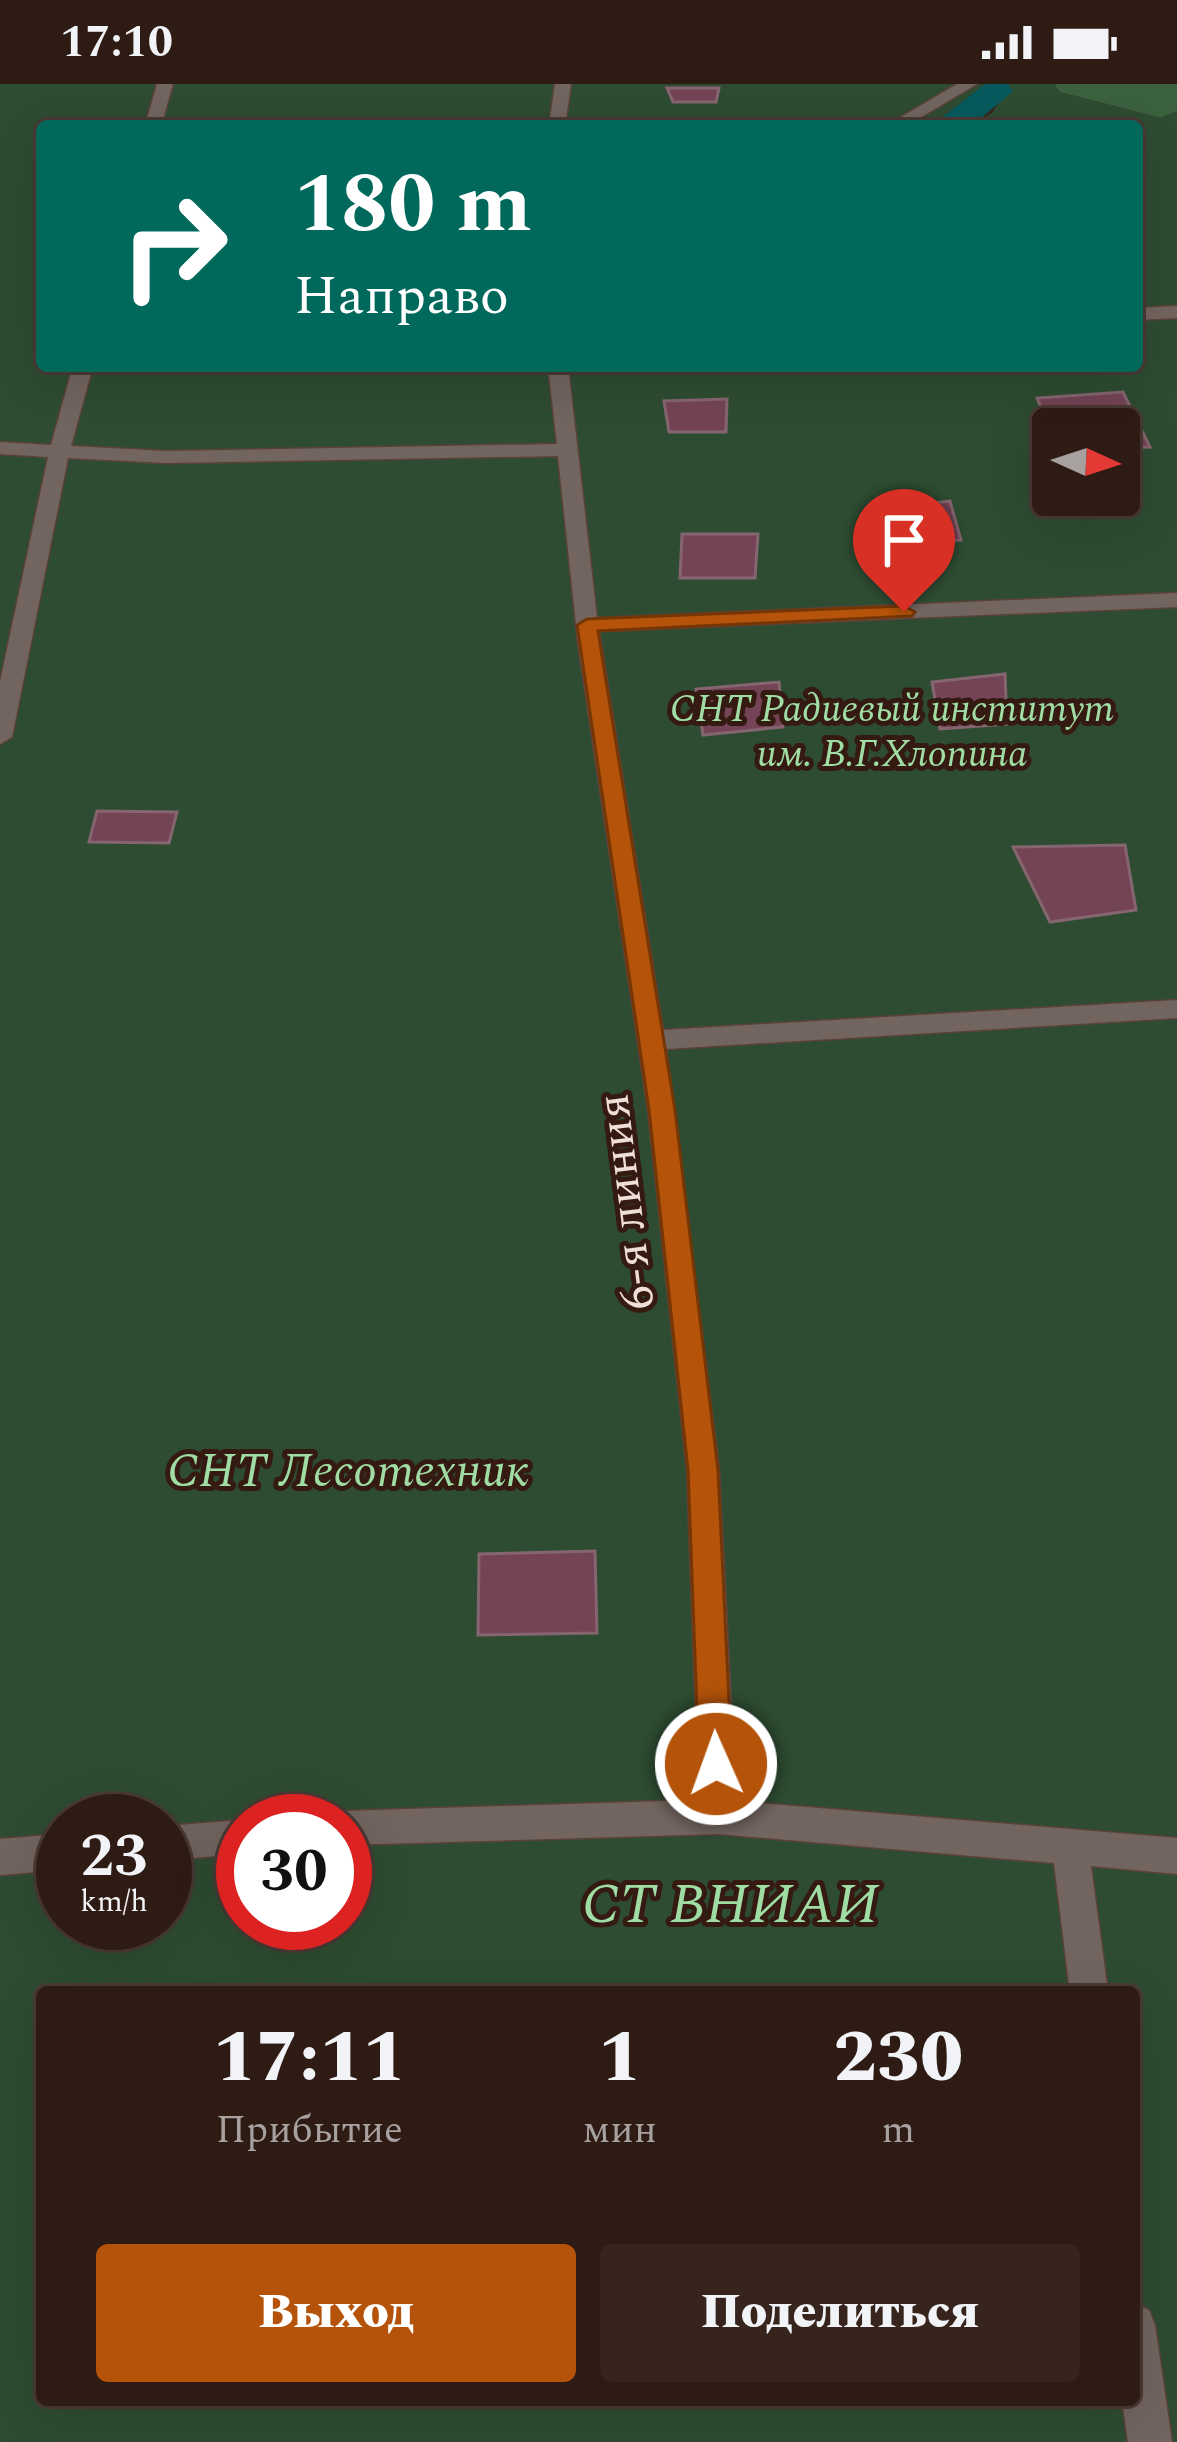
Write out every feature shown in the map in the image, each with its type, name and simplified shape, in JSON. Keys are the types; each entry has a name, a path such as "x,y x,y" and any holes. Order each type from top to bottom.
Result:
{"street":[{"path":"155,120 165,84"},
{"path":"558,120 563,84"},
{"path":"905,120 969,84"},
{"path":"1143,314 1177,312"},
{"path":"0,736 81,372"},
{"name":"6-я линия","path":"559,372 587,625 651,1040 703,1470 718,1817"},
{"path":"0,448 166,457 568,450"},
{"path":"587,625 1177,600"},
{"path":"651,1040 1177,1009"},
{"path":"372,1827 718,1817 1177,1856"},
{"path":"1070,1847 1088,1986"},
{"path":"0,1858 36,1855"},
{"path":"1140,2369 1150,2442"}],"green space":[{"path":"0,84 985,84 939,120 36,120 36,372 1143,372 1143,120 981,120 993,112 1008,84 1054,84 1060,92 1161,118 1177,111 1177,2442 0,2442"},
{"path":"1054,84 1177,84 1177,111 1161,118 1060,92"}],"water":[{"path":"985,84 1008,84 1013,91 979,120 939,120"}],"building":[{"path":"667,88 719,88 716,102 673,102"},
{"path":"1123,392 1131,408 1041,408 1037,398"},
{"path":"727,399 726,432 669,432 664,401"},
{"path":"1140,427 1150,447 1140,447"},
{"path":"950,501 961,540 900,542 890,509"},
{"path":"682,534 758,534 755,578 680,578"},
{"path":"1005,674 1007,724 940,729 932,682"},
{"path":"779,682 783,727 703,735 696,689"},
{"path":"97,811 177,812 169,843 89,842"},
{"path":"1125,845 1136,910 1050,922 1013,847"},
{"path":"595,1551 597,1633 478,1635 479,1554"}],"route":[{"path":"716,1764 703,1470 662,1110 587,625 904,612"}],"park label":[{"name":"СНТ Радиевый институт им. В.Г.Хлопина","path":"892,732"},
{"name":"СНТ Лесотехник","path":"348,1471"},
{"name":"СТ ВНИАИ","path":"731,1905"}]}
